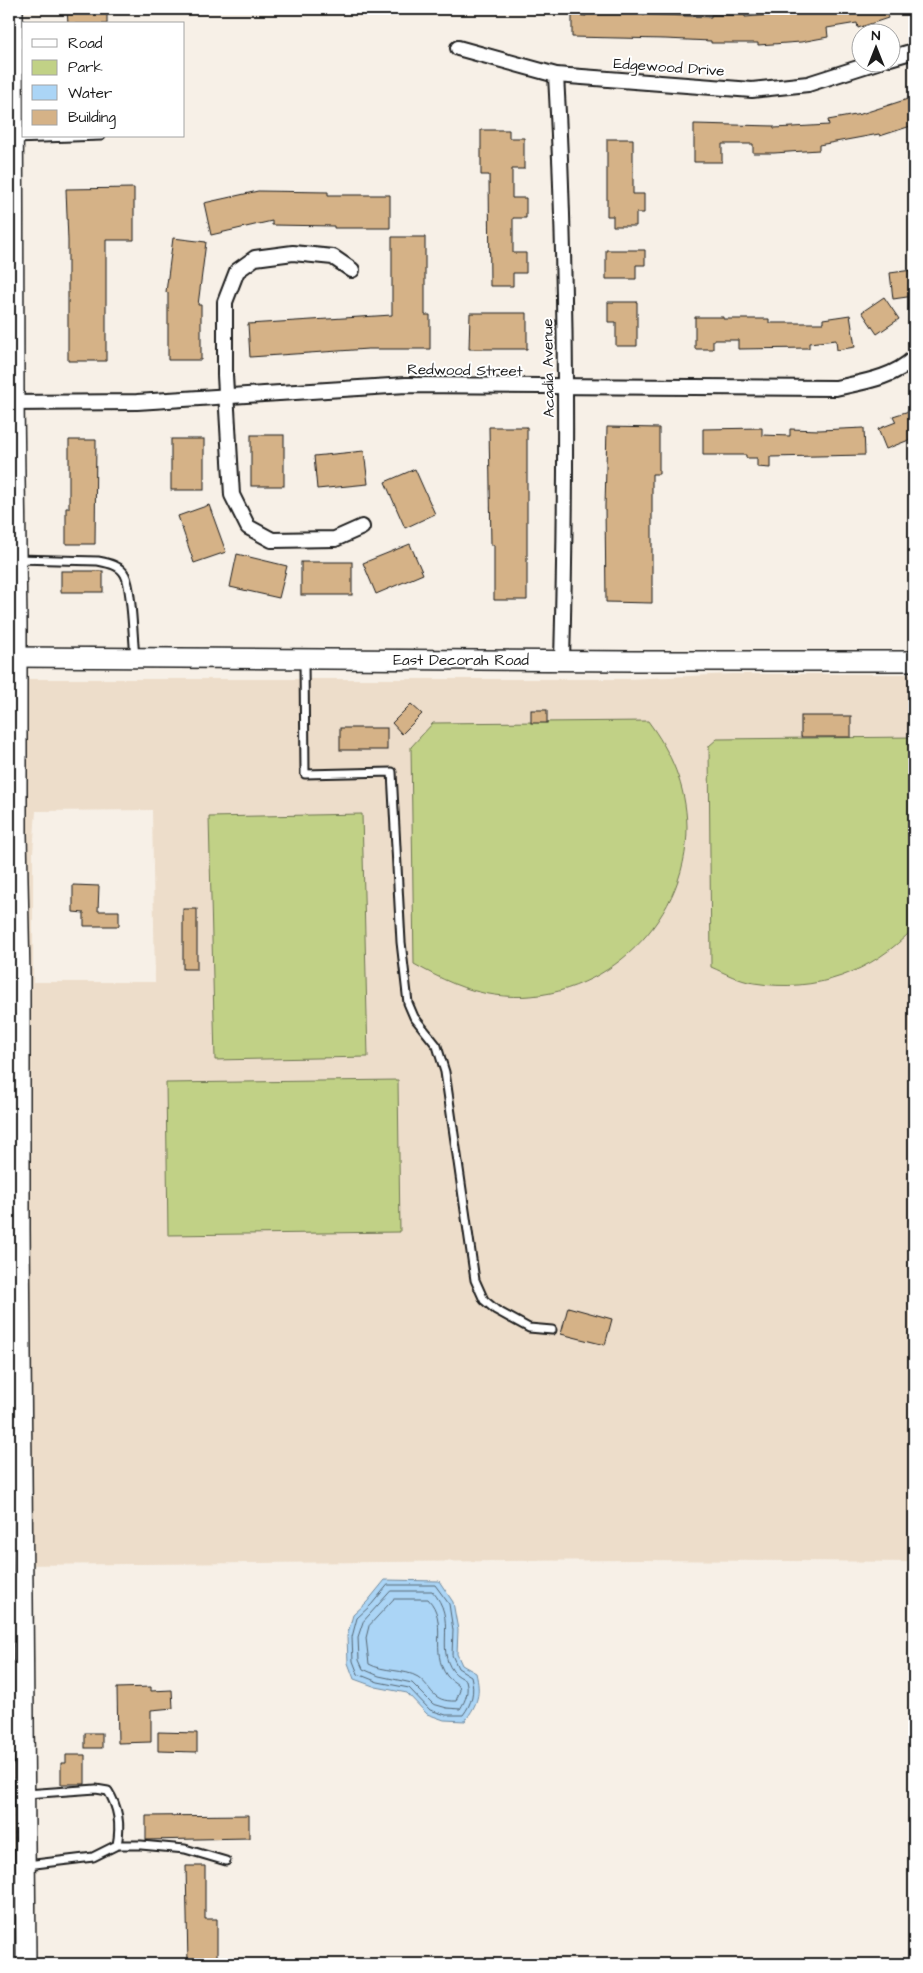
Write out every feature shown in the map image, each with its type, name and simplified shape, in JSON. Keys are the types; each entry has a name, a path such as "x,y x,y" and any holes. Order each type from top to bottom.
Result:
{"street":[{"path":"13,9 11,55 14,139 11,403 16,559 13,657 13,834 17,975 17,1229 26,1964"},
{"name":"Edgewood Drive","path":"458,48 556,75 752,90 808,84 850,71"},
{"path":"900,55 914,51"},
{"name":"Acadia Avenue","path":"556,75 561,164 565,388 562,661"},
{"path":"352,270 332,257 293,253 255,258 237,271 225,302 227,396 232,495 248,527 272,540 335,539 362,527"},
{"name":"Redwood Street","path":"11,403 137,402 406,385 565,388 836,388 880,378 907,365 914,358"},
{"name":"East Decorah Road","path":"13,657 562,661 914,661"}],"lane":[{"path":"14,139 43,138"},
{"path":"16,559 98,561 110,563 119,568 125,575 128,588 135,658"},
{"path":"304,659 305,774 392,772 401,942 407,998 414,1018 437,1046 445,1072 475,1280 484,1300 496,1310 529,1328 552,1330"},
{"path":"24,1795 96,1789 108,1791 116,1804 120,1830 117,1844"},
{"path":"24,1865 93,1857 117,1844 142,1844 185,1849 226,1861"}],"shaded area":[{"path":"732,674 914,674 914,1562 636,1560 9,1565 9,679 627,679","holes":["152,810 155,982 33,982 33,853 36,811"]},
{"path":"9,1572 14,1877 9,1877"}],"green space":[{"path":"648,721 664,745 676,770 684,797 687,826 683,863 671,897 653,927 629,953 600,974 567,989 532,996 495,995 473,991 414,964 411,747 433,723"},
{"path":"914,737 914,928 880,957 861,968 821,982 799,985 754,983 737,979 711,967 709,746 717,739"},
{"path":"362,814 368,1057 215,1060 209,817"},
{"path":"398,1080 400,1232 168,1235 166,1083"}],"water":[{"path":"385,1580 439,1581 453,1602 458,1630 457,1654 462,1665 476,1673 478,1687 476,1703 465,1721 444,1720 427,1714 407,1693 376,1687 354,1679 348,1663 347,1636 353,1615 367,1602"}],"building":[{"path":"67,9 107,9 107,22 68,22"},
{"path":"805,9 885,9 888,18 876,22 850,22 850,24 827,28 828,37 801,42 758,45 758,43 711,43 711,41 665,39 572,37 572,15 586,16 587,12 711,17 711,15 745,15 745,17 806,12"},
{"path":"914,97 914,125 880,136 879,134 819,145 819,150 774,153 753,153 753,144 722,144 722,162 694,162 694,124 774,126 774,128 829,125 828,120 861,114"},
{"path":"481,130 509,130 509,138 524,138 524,169 512,169 512,198 526,198 526,218 513,218 513,253 526,253 526,273 513,273 513,286 490,286 489,175 481,175"},
{"path":"607,139 633,139 633,194 644,194 644,213 636,213 636,226 613,226 613,216 607,216"},
{"path":"134,188 134,240 106,240 106,361 68,361 66,189"},
{"path":"258,191 328,192 328,195 390,195 390,228 272,225 272,221 211,235 204,203"},
{"path":"392,237 425,237 425,315 430,315 430,349 368,349 250,357 248,324 392,315"},
{"path":"173,238 206,242 198,305 201,305 201,360 168,360 168,293 166,292"},
{"path":"606,250 645,250 645,265 636,265 636,279 606,279"},
{"path":"912,270 914,272 914,296 893,299 890,273"},
{"path":"884,297 899,319 877,334 862,312"},
{"path":"608,302 637,302 637,346 616,346 616,322 608,322"},
{"path":"470,313 527,313 527,349 469,349"},
{"path":"850,315 855,347 837,350 836,340 809,343 809,348 738,349 738,340 713,340 713,349 695,349 695,317 769,319 769,323 823,323 823,319"},
{"path":"909,411 914,425 914,438 886,449 878,429 896,422 893,416"},
{"path":"489,427 527,427 527,600 494,600 494,545 491,545"},
{"path":"607,427 659,428 659,474 652,474 652,603 606,602 605,506"},
{"path":"762,428 762,435 790,436 790,429 864,428 865,455 770,457 770,468 757,467 757,458 746,458 746,455 703,455 703,429"},
{"path":"251,435 284,435 284,486 251,486"},
{"path":"171,439 204,439 204,490 171,490"},
{"path":"69,440 96,440 95,544 66,544 66,508 69,508"},
{"path":"364,451 368,484 317,489 314,456"},
{"path":"415,469 435,514 405,528 385,482"},
{"path":"209,505 226,552 194,563 178,516"},
{"path":"410,544 423,574 376,594 363,563"},
{"path":"237,554 287,566 279,598 230,587"},
{"path":"301,562 352,562 352,595 301,595"},
{"path":"61,571 103,571 103,592 61,592"},
{"path":"411,704 422,714 402,734 392,723"},
{"path":"531,710 547,710 547,723 531,723"},
{"path":"801,716 851,716 851,737 801,737"},
{"path":"340,728 387,728 387,750 340,750"},
{"path":"73,885 99,886 98,911 119,911 119,926 84,926 84,913 73,912"},
{"path":"183,909 197,909 197,969 183,969"},
{"path":"568,1307 612,1319 605,1345 561,1334"},
{"path":"151,1687 151,1691 172,1690 173,1708 151,1710 151,1742 118,1743 117,1688"},
{"path":"158,1732 197,1733 197,1752 158,1751"},
{"path":"85,1733 102,1733 102,1748 85,1748"},
{"path":"66,1755 85,1755 85,1784 61,1784 61,1763 66,1763"},
{"path":"249,1815 249,1838 146,1840 146,1816"},
{"path":"186,1866 205,1866 205,1919 217,1919 217,1964 188,1964"}]}
